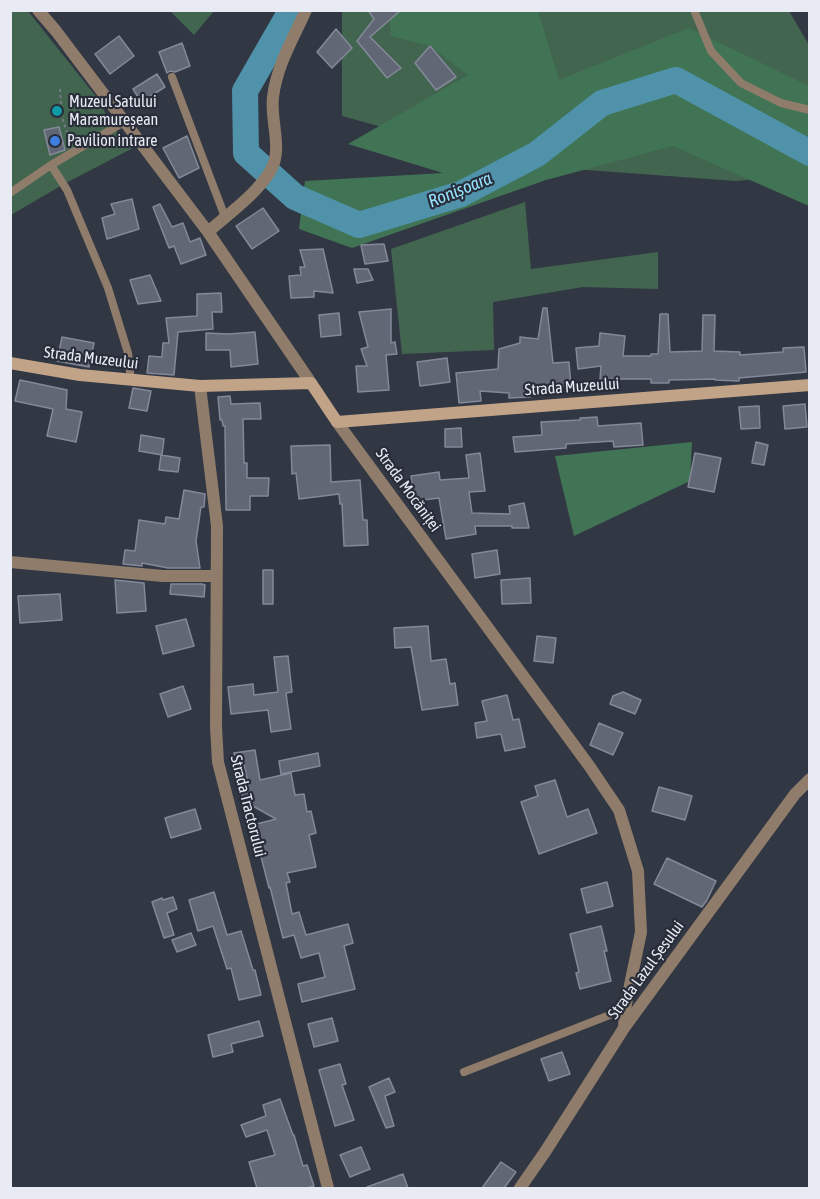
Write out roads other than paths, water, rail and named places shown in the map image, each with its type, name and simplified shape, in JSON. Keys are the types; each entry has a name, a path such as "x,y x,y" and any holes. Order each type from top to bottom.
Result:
{"street":[{"name":"Strada Mocăniței","path":"38,10 208,232 337,422 590,767 619,810 638,871 641,932 625,1008 624,1028"},
{"path":"208,232 256,189 272,169 276,141 272,99 284,55 306,10"},
{"name":"Strada Muzeului","path":"10,363 80,375 200,386 311,383"},
{"name":"Strada Muzeului","path":"337,422 810,385"},
{"name":"Strada Tractorului","path":"200,386 216,526 216,727 219,762 328,1188"},
{"path":"10,562 164,576 216,576"},
{"name":"Strada Lazul Șesului","path":"520,1188 624,1028 795,794 810,779"}],"lane":[{"path":"694,10 711,51 741,83 781,103 810,110"},
{"path":"172,77 225,216"},
{"path":"10,193 51,165 124,122"},
{"path":"51,165 67,190 108,288 128,353 132,381"},
{"path":"464,1072 625,1008"}],"waterway":[{"name":"Ronișoara","path":"289,10 287,18 245,91 246,153 295,197 359,225 461,194 537,154 602,103 676,80 810,153"}],"place":[{"name":"Muzeul Satului Maramureșean","path":"57,111"},
{"name":"Pavilion intrare","path":"55,141"}]}
